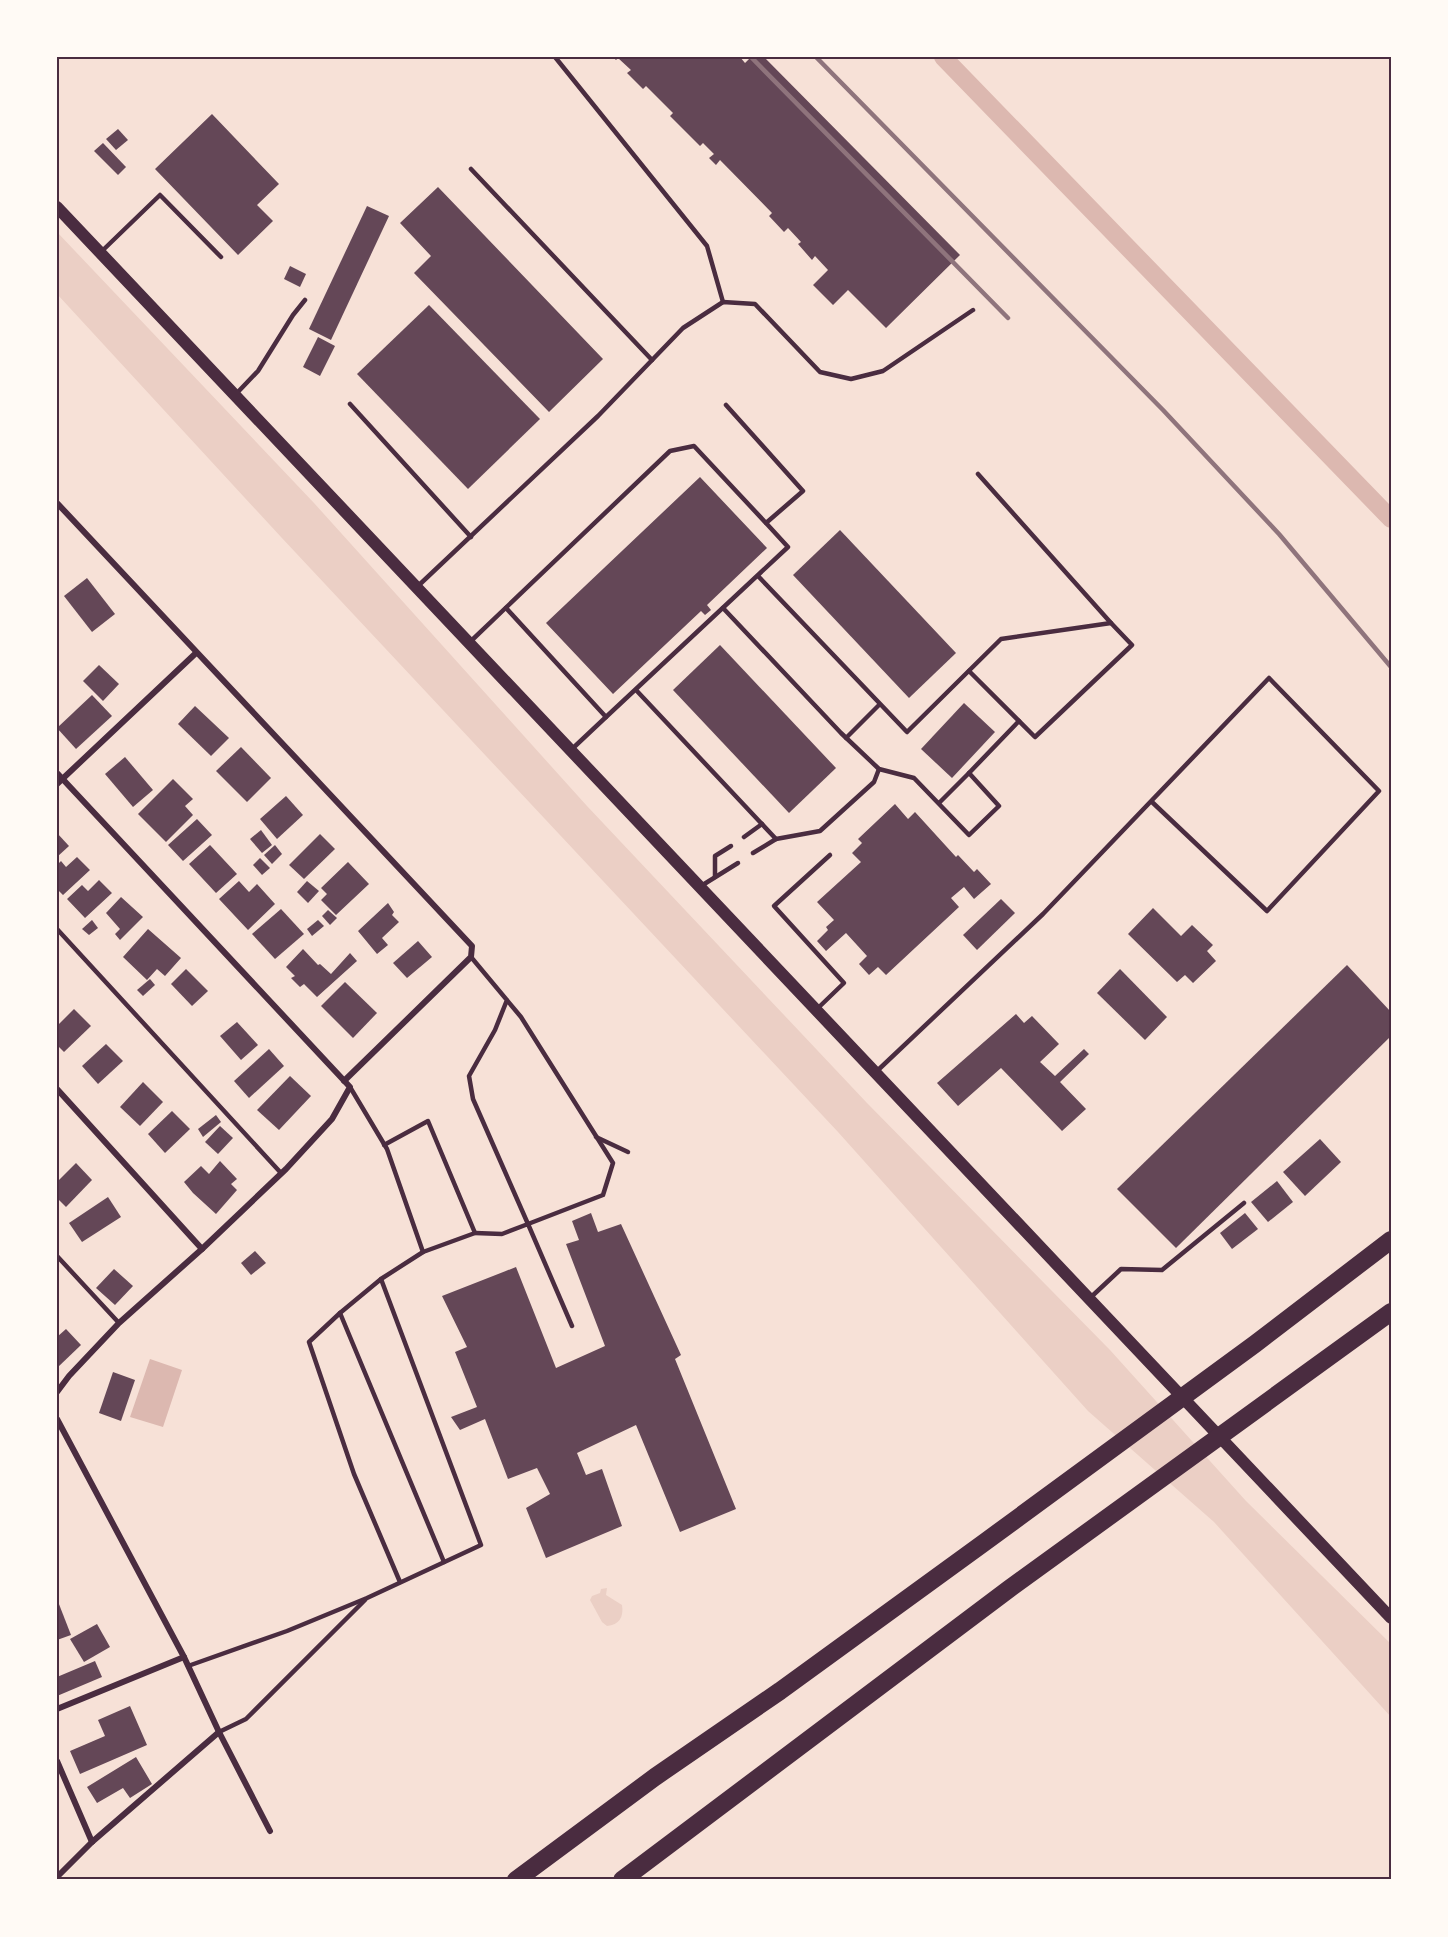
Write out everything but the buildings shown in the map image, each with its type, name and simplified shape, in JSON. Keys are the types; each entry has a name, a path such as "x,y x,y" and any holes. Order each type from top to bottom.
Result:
{"highway":[{"path":"516,1880 985,1542 1391,1240"},
{"path":"622,1880 1009,1589 1391,1312"}],"main road":[{"path":"57,207 1391,1618"}],"street":[{"path":"57,503 472,946 471,957 344,1081"},
{"path":"60,782 196,653"},
{"path":"57,773 60,782 350,1087 332,1119 281,1173 202,1249 119,1323 57,1392"},
{"path":"57,1089 202,1249"},
{"path":"57,1419 184,1657 270,1832"},
{"path":"57,1709 184,1657"},
{"path":"57,1877 92,1842 219,1732"},
{"path":"57,1761 92,1842"}],"lane":[{"path":"555,57 707,246 723,302"},
{"path":"471,169 652,360"},
{"path":"100,252 160,195 221,257"},
{"path":"234,395 258,371 293,315 306,300"},
{"path":"416,588 598,416 682,328 723,302 754,304 820,372 851,379 883,371 973,310"},
{"path":"350,405 471,537"},
{"path":"726,405 803,491 766,524"},
{"path":"469,643 670,451 694,446 788,547 570,751"},
{"path":"969,671 1035,736 1132,645 978,474"},
{"path":"758,576 907,732 1001,639 1111,623"},
{"path":"506,608 606,717"},
{"path":"723,608 846,738 879,769 914,778 969,835 999,806 969,773"},
{"path":"876,1072 1043,914 1269,678 1379,791 1268,911 1152,802"},
{"path":"636,690 776,839"},
{"path":"846,738 879,705"},
{"path":"939,803 1019,721"},
{"path":"753,854 776,839 820,831 874,782 879,769"},
{"path":"744,837 762,824"},
{"path":"715,877 715,856 731,846"},
{"path":"816,1010 844,983 774,906 830,855"},
{"path":"699,887 738,863"},
{"path":"57,928 281,1173"},
{"path":"400,1582 354,1474 309,1342 381,1280 423,1252 475,1233 502,1234 603,1195 613,1163 521,1017 471,957"},
{"path":"507,1000 495,1030 469,1076 473,1099 572,1326"},
{"path":"350,1087 384,1145 423,1252"},
{"path":"384,1145 428,1121 475,1233"},
{"path":"596,1137 628,1152"},
{"path":"1088,1299 1121,1269 1162,1270 1244,1203"},
{"path":"57,1256 119,1323"},
{"path":"188,1666 287,1631 367,1598 481,1545 381,1280"},
{"path":"340,1313 444,1562"},
{"path":"219,1732 246,1719 367,1598"}],"shaded area":[{"path":"57,232 314,503 587,806 867,1103 1110,1350 1246,1501 1391,1644 1391,1717 1214,1522 1088,1411 838,1132 281,537 57,294"},
{"path":"150,1359 182,1370 163,1427 130,1417"},
{"path":"607,1588 606,1595 622,1605 622,1609 618,1622 607,1626 602,1622 590,1600 592,1596 600,1593 601,1589"}],"waterway":[{"path":"943,57 1391,519"}],"railway":[{"path":"751,57 1008,318"},
{"path":"816,57 1163,410 1279,534 1391,667"}]}
